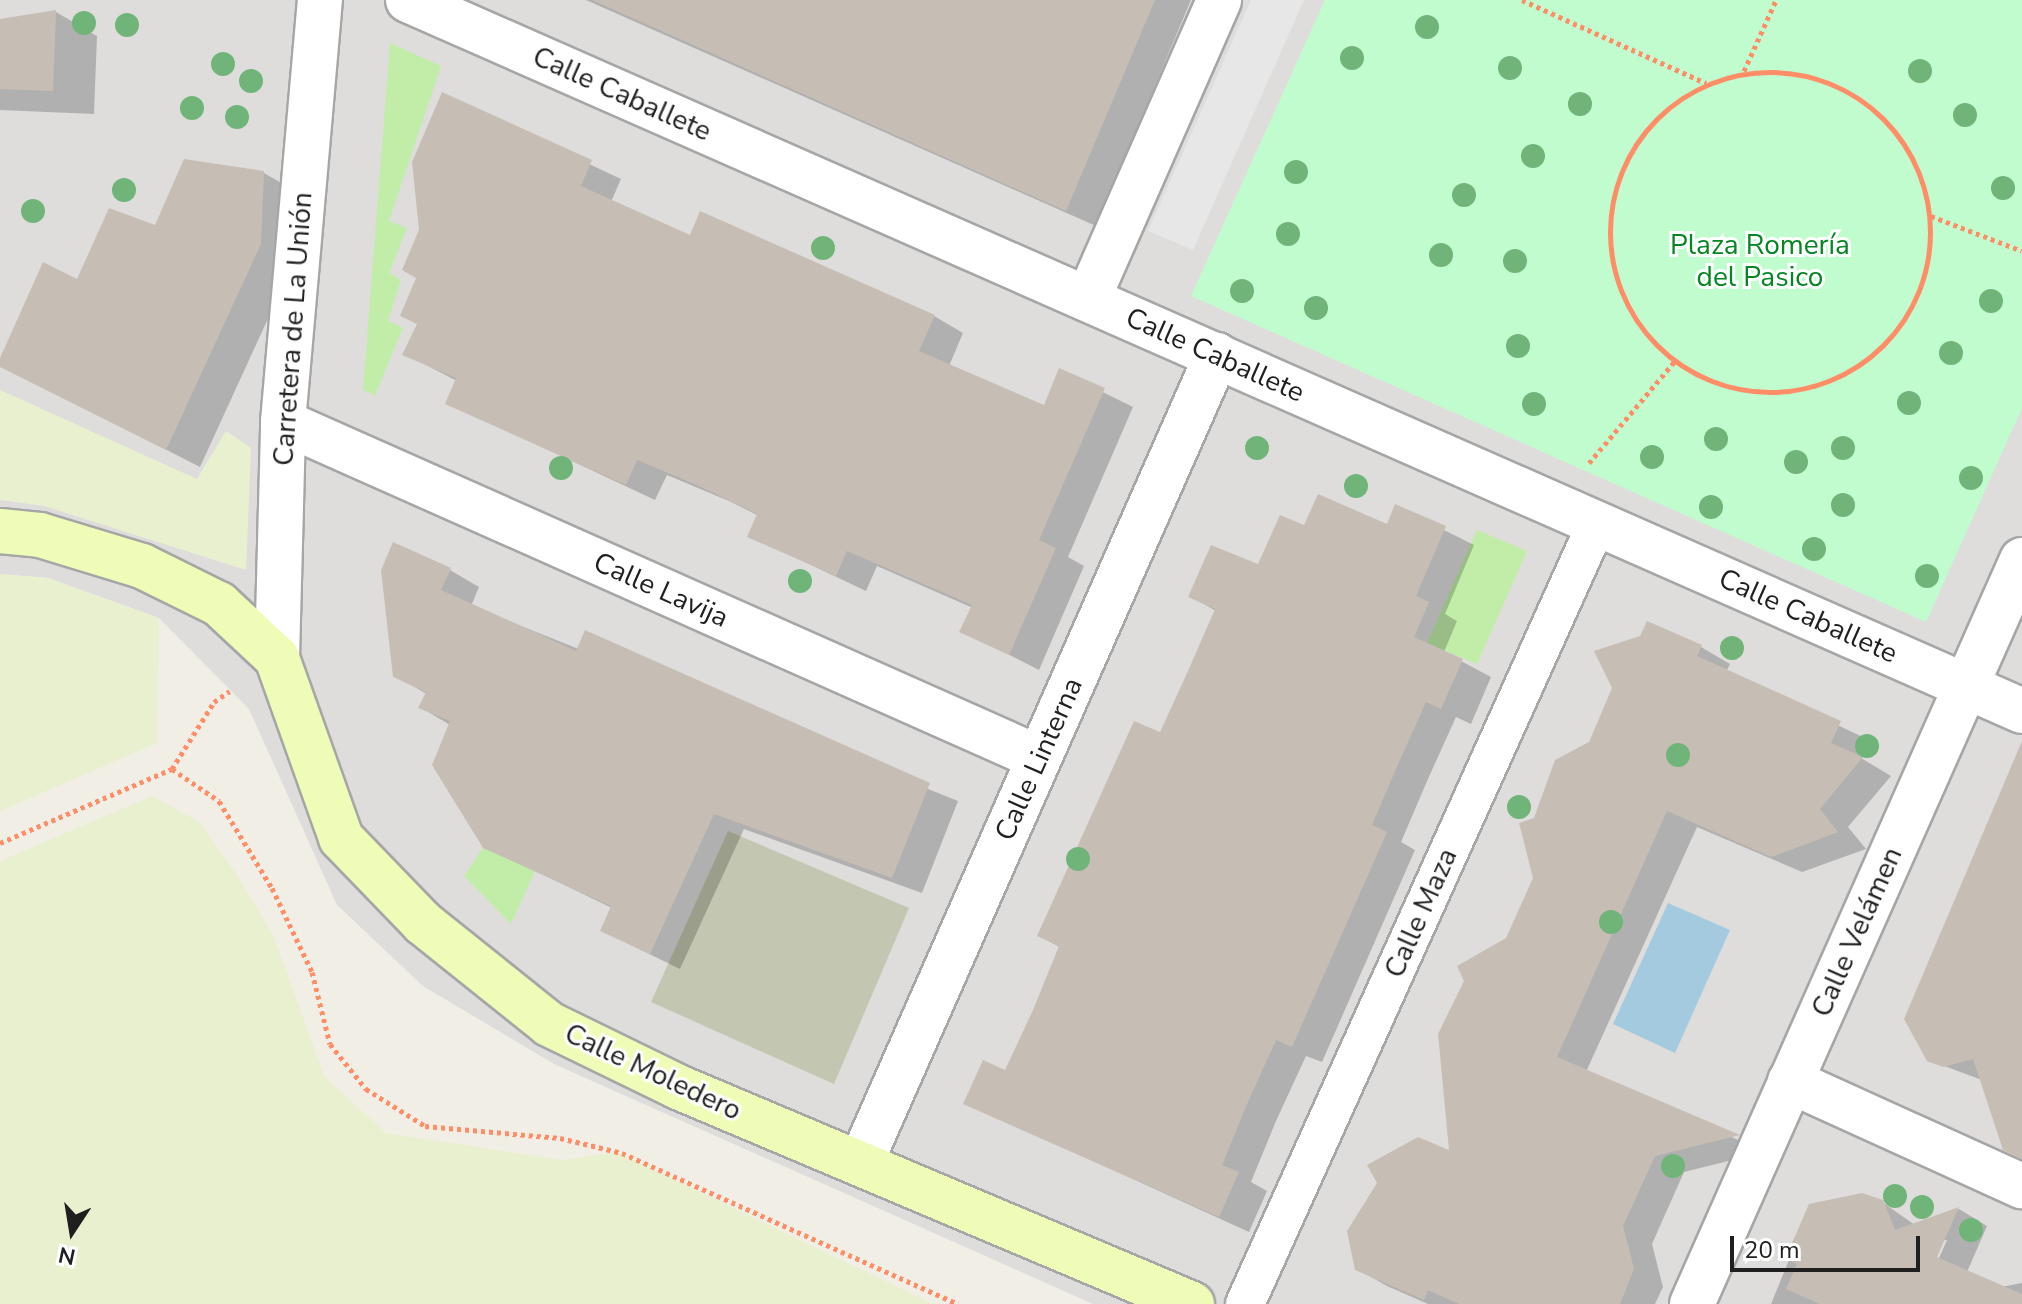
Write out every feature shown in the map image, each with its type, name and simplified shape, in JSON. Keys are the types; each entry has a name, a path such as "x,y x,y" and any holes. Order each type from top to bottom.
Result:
{"main road":[{"path":"0,531 40,535 142,566 219,604 277,658"},
{"name":"Calle Moledero","path":"277,658 341,838 423,923 549,1024 678,1087 1192,1304"}],"street":[{"name":"Carretera de La Unión","path":"277,658 283,422 320,0"},
{"name":"Calle Caballete","path":"408,0 2022,711"},
{"path":"1088,299 1219,0"},
{"name":"Calle Linterna","path":"861,1162 1217,355"},
{"name":"Calle Lavija","path":"283,422 1039,758"},
{"name":"Calle Maza","path":"1245,1304 1597,523"},
{"name":"Calle Velámen","path":"1692,1304 2022,560"},
{"path":"1790,1081 2022,1186"}],"path":[{"path":"1522,0 1706,83"},
{"path":"1744,71 1776,0"},
{"path":"1744,71 1815,77 1872,106 1912,155 1931,216 1926,277 1897,331 1851,372 1792,392 1730,388 1675,361 1636,322 1614,272 1609,218 1623,165 1654,120 1706,83 1744,71"},
{"path":"1931,216 2022,251"},
{"path":"1583,478 1596,447 1675,361"},
{"path":"0,843 172,769 214,702 277,658"},
{"path":"172,769 219,801 272,888 312,972 330,1044 366,1089 425,1126 560,1138 622,1153 958,1304"}],"shaded area":[{"path":"0,0 2022,0 2022,1304 1093,1304 554,1064 423,986 337,905 249,709 159,618 48,578 0,574"},
{"path":"1251,0 1304,0 1193,250 1148,231"},
{"path":"0,390 197,479 226,431 251,448 246,570 44,506 0,500"},
{"path":"0,574 48,578 159,618 157,743 0,811"},
{"path":"152,796 199,822 237,875 274,937 324,1076 386,1133 562,1160 617,1152 933,1304 0,1304 0,861"},
{"path":"728,831 909,908 834,1084 651,1002"}],"green space":[{"name":"Plaza Romería del Pasico","path":"1325,0 2022,0 2022,408 1926,622 1191,296"},
{"path":"390,43 441,66 389,221 407,228 389,273 401,280 388,321 403,328 375,395 383,399 363,390"},
{"path":"1477,530 1527,551 1477,664 1427,643"},
{"path":"483,848 535,871 511,924 464,876"}],"water":[{"path":"1668,903 1730,930 1675,1053 1613,1024"}],"building":[{"path":"592,0 1155,0 1066,211"},
{"path":"56,10 53,91 0,89 0,19"},
{"path":"442,92 592,160 581,186 690,235 700,211 935,315 919,351 1044,405 1059,368 1105,388 1039,540 1056,548 1009,655 959,632 972,605 847,551 836,576 747,537 757,514 697,485 637,460 626,485 445,404 456,378 402,355 417,324 400,316 416,278 402,270 419,230 412,162"},
{"path":"184,159 264,171 261,244 166,450 0,367 0,358 43,262 77,279 109,208 155,225"},
{"path":"1318,494 1387,524 1395,504 1446,526 1416,596 1429,602 1414,637 1463,659 1441,709 1426,702 1399,762 1372,825 1387,832 1292,1047 1276,1040 1247,1104 1222,1165 1239,1172 1219,1217 963,1104 983,1060 1005,1070 1033,1010 1059,946 1037,936 1134,721 1160,732 1188,671 1215,609 1188,597 1211,545 1258,564 1280,515 1304,525"},
{"path":"393,542 451,568 441,590 576,651 585,630 930,783 892,878 714,814 650,954 600,931 611,906 483,848 432,765 450,721 418,708 426,692 393,677 381,570"},
{"path":"1647,621 1702,645 1697,656 1841,721 1831,743 1863,757 1820,809 1838,832 1771,857 1667,811 1557,1057 1740,1135 1655,1156 1623,1226 1634,1269 1620,1304 1459,1304 1428,1290 1424,1300 1355,1270 1347,1231 1377,1183 1367,1165 1418,1137 1449,1150 1438,1034 1464,981 1457,966 1506,938 1533,878 1519,823 1534,818 1555,760 1589,742 1612,688 1594,651 1640,636"},
{"path":"2022,741 2022,1159 2003,1150 1973,1059 1943,1067 1927,1061 1904,1019"},
{"path":"1862,1193 1883,1200 1895,1230 1959,1207 1937,1257 2022,1294 2022,1304 1820,1304 1786,1289 1797,1264 1785,1259 1809,1204"}]}
